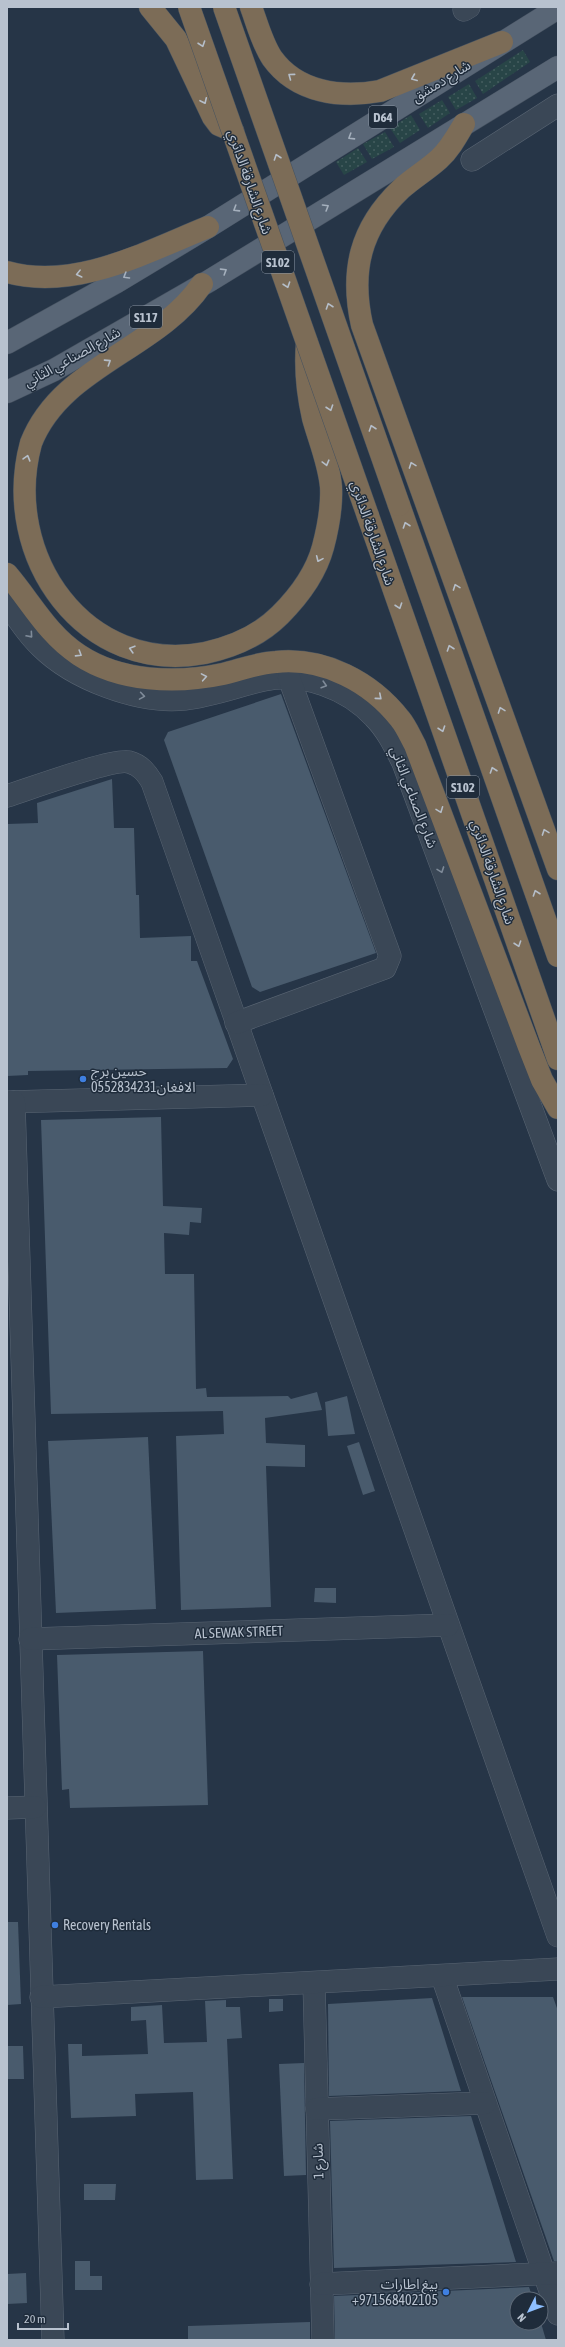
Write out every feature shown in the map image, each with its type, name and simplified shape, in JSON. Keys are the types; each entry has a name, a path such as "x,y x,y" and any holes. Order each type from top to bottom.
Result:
{"highway":[{"path":"150,7 176,39 213,117 219,125 232,131"},
{"name":"شارع الشارقة الدائري","path":"189,7 558,1058"},
{"name":"S102","path":"224,7 558,956"},
{"path":"251,7 272,57 283,70 294,79 312,88 330,93 361,94 380,91 502,42"},
{"path":"464,124 445,153 402,188 385,206 372,225 361,249 357,268 356,300 362,326 558,869"},
{"path":"7,272 44,278 72,276 98,269 208,227"},
{"path":"202,284 193,298 169,321 83,378 52,407 41,424 26,461 21,490 23,527 28,549 40,576 57,601 79,622 104,638 132,650 160,656 190,656 219,650 247,639 272,623 294,602 310,578 322,550 329,522 331,485 308,393 305,368 306,342"},
{"path":"7,574 33,610 62,642 80,656 122,673 167,680 189,680 260,664 292,661 330,668 350,677 369,689 386,703 401,720 415,745 529,1047 542,1080 558,1108"}],"main road":[{"name":"شارع دمشق","path":"208,227 558,8"},
{"path":"521,31 558,27"},
{"path":"490,109 558,53"},
{"path":"464,124 558,67"},
{"name":"شارع الصناعي الثاني","path":"7,392 54,370 202,284 464,124"},
{"path":"7,343 115,283 208,227"}],"street":[{"path":"472,160 558,105"},
{"name":"شارع الصناعي الثاني","path":"7,603 41,647 64,665 96,682 126,693 154,698 183,699 210,695 266,680 289,678 312,681 327,685 354,699 374,717 391,739 403,763 558,1180"},
{"path":"236,1023 385,968 390,956 289,678"},
{"path":"7,796 118,761 138,766 146,772 152,782 558,1936"},
{"path":"53,2340 30,1640 16,1452 10,1102 262,1095"},
{"name":"AL SEWAK STREET","path":"30,1640 448,1625"},
{"path":"7,1808 35,1807"},
{"path":"41,1997 558,1969"},
{"path":"442,1976 486,2103 551,2273 558,2314"},
{"name":"شارع 1","path":"314,1983 323,2340"},
{"path":"317,2109 486,2103"},
{"path":"321,2284 551,2273"}],"green space":[{"path":"523,50 530,62 483,94 475,81"},
{"path":"469,84 477,98 456,110 448,97"},
{"path":"442,100 450,113 428,128 419,114"},
{"path":"411,115 420,130 400,143 390,128"},
{"path":"385,132 394,147 372,159 363,144"},
{"path":"358,148 367,162 344,175 336,162"}],"building":[{"path":"281,694 376,953 260,992 252,987 164,740 168,732"},
{"path":"112,779 114,828 134,828 136,895 139,895 140,938 191,936 191,961 197,961 233,1059 227,1068 28,1071 28,1075 7,1076 7,824 38,823 37,803"},
{"path":"161,1117 163,1206 202,1208 201,1223 190,1222 189,1235 164,1233 165,1274 194,1274 196,1389 206,1388 207,1397 288,1396 291,1399 317,1392 322,1410 265,1418 266,1443 305,1445 305,1467 266,1466 271,1607 181,1610 176,1436 224,1434 223,1411 51,1414 41,1120"},
{"path":"347,1396 355,1434 328,1436 325,1402"},
{"path":"148,1437 156,1609 56,1613 48,1441"},
{"path":"359,1442 375,1491 363,1495 347,1446"},
{"path":"315,1588 336,1588 336,1603 314,1602"},
{"path":"203,1651 208,1805 70,1808 69,1789 62,1790 57,1655"},
{"path":"7,1922 18,1922 21,2004 7,2005"},
{"path":"462,1997 553,1997 558,2011 558,2261 554,2261"},
{"path":"432,1998 461,2091 329,2096 328,2004"},
{"path":"269,1999 283,1999 283,2011 269,2012"},
{"path":"226,2000 226,2007 240,2007 242,2038 227,2039 233,2179 196,2180 193,2092 135,2094 136,2116 71,2118 68,2044 82,2044 82,2056 148,2054 146,2020 131,2021 131,2007 162,2005 164,2043 207,2042 205,2001"},
{"path":"7,2046 23,2046 24,2079 7,2079"},
{"path":"304,2063 306,2175 284,2176 279,2064"},
{"path":"471,2116 516,2262 334,2268 330,2121"},
{"path":"84,2184 116,2184 115,2200 84,2200"},
{"path":"75,2261 90,2261 90,2276 102,2276 102,2290 75,2290"},
{"path":"26,2273 27,2303 7,2304 7,2274"},
{"path":"529,2287 530,2291 509,2291 509,2331 543,2331 546,2340 335,2340 334,2296"},
{"path":"310,2322 310,2340 188,2340 188,2326"}],"place":[{"name":"حسين برج الافغان0552834231","path":"83,1079"},
{"name":"Recovery Rentals","path":"55,1925"},
{"name":"بيغ اطارات +971568402105","path":"446,2292"}]}
